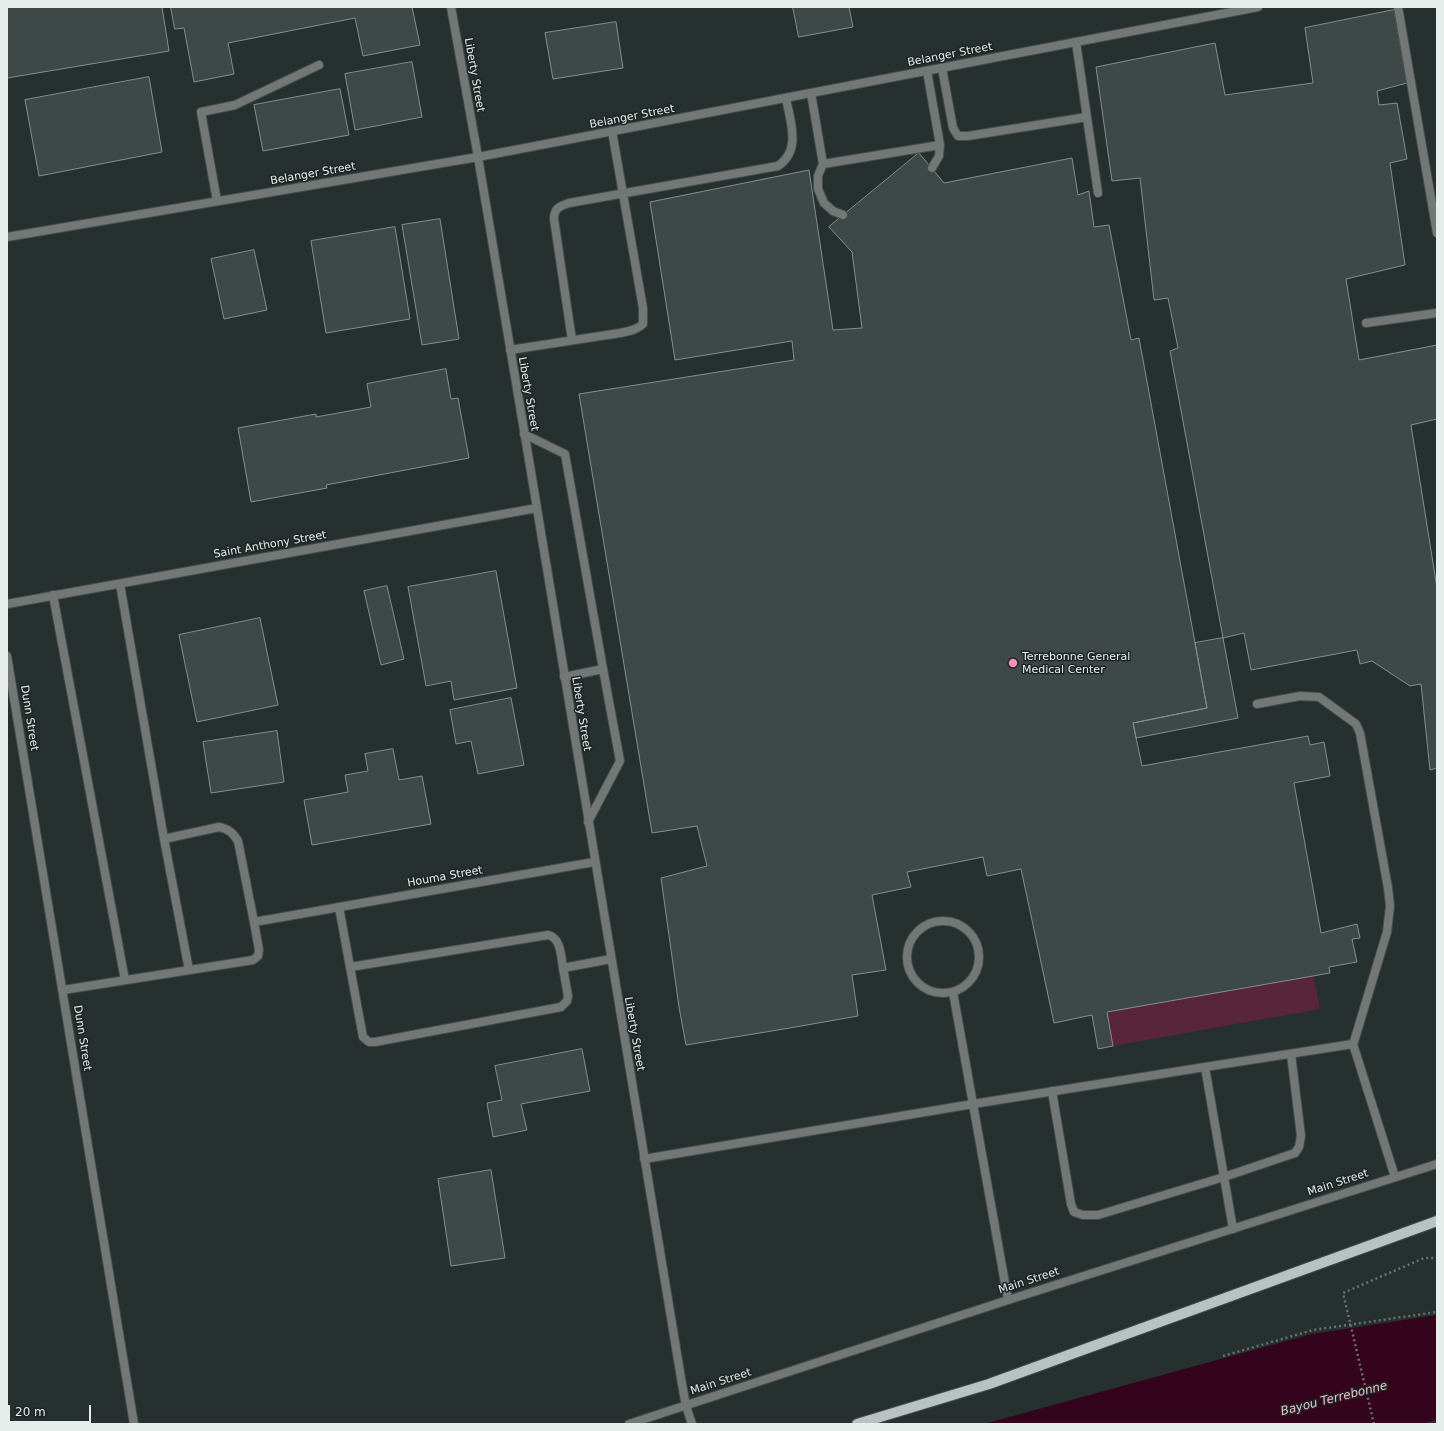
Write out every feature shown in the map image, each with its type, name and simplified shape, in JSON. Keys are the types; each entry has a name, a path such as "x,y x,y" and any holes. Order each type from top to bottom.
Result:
{"main road":[{"path":"857,1424 989,1384 1437,1221"}],"street":[{"name":"Liberty Street","path":"451,7 478,157 537,508 594,862 686,1406 692,1424"},
{"name":"Belanger Street","path":"7,236 217,202 478,157 1258,7"},
{"path":"1398,7 1437,233"},
{"path":"1076,42 1098,193"},
{"path":"217,202 201,112 235,105 319,65"},
{"path":"942,68 953,128 958,136 968,136 1087,117"},
{"path":"927,71 940,145 938,156 932,168"},
{"path":"811,93 823,164 818,176 818,189 824,203 833,211 843,216"},
{"path":"572,340 554,219 554,212 559,206 623,193 778,166 785,161 790,154 793,145 786,98"},
{"path":"510,350 632,331 639,328 643,324 644,308 612,132"},
{"path":"823,164 940,145"},
{"path":"1366,323 1437,313"},
{"path":"524,434 565,454 620,761 588,822"},
{"name":"Saint Anthony Street","path":"7,604 537,508"},
{"path":"120,584 164,839 189,970"},
{"path":"53,595 125,980"},
{"name":"Dunn Street","path":"7,656 134,1424"},
{"path":"564,677 603,669"},
{"path":"1257,704 1300,696 1319,697 1356,724 1360,733 1390,906 1387,932 1353,1045 1395,1177"},
{"path":"63,990 253,960 258,956 259,950 254,922 238,841 234,834 226,828 219,827 164,839"},
{"name":"Houma Street","path":"254,922 594,862"},
{"path":"339,908 363,1038 369,1042 383,1041 561,1007 568,1001 557,941 552,936 548,935 350,967"},
{"path":"939,921 950,922 962,926 971,933 977,943 980,956 978,968 973,979 964,987 953,992 941,993 929,991 924,988 912,975 908,964 907,952 910,941 918,931 927,925 939,921"},
{"path":"563,968 611,959"},
{"path":"953,992 1008,1300"},
{"path":"644,1159 1052,1091 1353,1045"},
{"path":"1052,1091 1071,1204 1074,1212 1083,1215 1098,1214 1295,1153 1299,1147 1301,1136 1291,1054"},
{"path":"1205,1067 1233,1229"},
{"name":"Main Street","path":"629,1424 1008,1300 1437,1164"}],"path":[{"path":"1374,1424 1343,1293 1424,1258 1437,1258"},
{"path":"1223,1356 1313,1330 1437,1312"}],"shaded area":[{"path":"1313,974 1320,1009 1113,1046 1107,1012"}],"water":[{"name":"Bayou Terrebonne","path":"1437,1315 1437,1420 1421,1424 984,1424 1312,1334"}],"building":[{"path":"7,7 162,7 169,51 7,78"},
{"path":"171,7 412,7 420,45 363,56 355,18 228,43 234,74 194,82 184,28 175,29"},
{"path":"793,7 849,7 853,27 799,37"},
{"path":"1394,10 1407,83 1377,91 1379,105 1397,103 1407,159 1390,163 1405,265 1346,279 1359,360 1437,345 1437,419 1411,425 1437,588 1437,768 1430,770 1421,684 1410,686 1372,661 1360,664 1357,650 1251,670 1244,633 1223,638 1170,351 1178,348 1168,298 1154,300 1140,178 1112,181 1096,67 1215,43 1225,95 1313,83 1305,28"},
{"path":"616,22 623,68 553,79 545,33"},
{"path":"412,62 422,117 355,130 345,74"},
{"path":"149,77 162,152 39,176 25,100"},
{"path":"340,89 349,135 263,151 254,105"},
{"path":"919,153 944,183 1072,158 1078,195 1089,191 1094,227 1109,225 1131,340 1139,338 1207,708 1133,723 1142,766 1308,736 1310,745 1324,742 1330,776 1294,783 1321,933 1357,924 1360,938 1352,939 1357,962 1329,967 1330,973 1107,1012 1113,1046 1098,1049 1092,1015 1054,1023 1021,869 987,876 983,857 907,872 911,887 872,895 886,970 852,975 858,1016 686,1045 679,1007 661,878 707,866 697,826 652,833 579,394 794,360 792,341 675,360 650,202 809,170 833,330 862,328 852,252 829,227"},
{"path":"440,219 459,339 422,345 402,225"},
{"path":"395,227 410,319 326,333 311,241"},
{"path":"254,250 267,310 224,319 211,259"},
{"path":"446,369 451,399 458,398 469,458 326,485 327,488 251,502 238,428 316,414 316,417 371,407 367,384"},
{"path":"496,571 517,688 454,700 451,681 426,686 408,587"},
{"path":"387,586 404,659 381,665 364,591"},
{"path":"260,618 278,705 197,722 179,635"},
{"path":"1223,638 1238,718 1136,738 1133,723 1207,708 1195,643"},
{"path":"511,698 524,765 478,774 471,741 456,744 450,710"},
{"path":"277,731 284,782 211,793 203,742"},
{"path":"393,749 399,780 422,776 431,824 312,845 304,800 348,792 345,775 368,771 365,754"},
{"path":"582,1049 590,1091 521,1104 527,1130 493,1137 487,1103 502,1100 495,1066"},
{"path":"491,1170 505,1258 451,1266 438,1179"}],"place":[{"name":"Terrebonne General Medical Center","path":"1013,663"}]}
